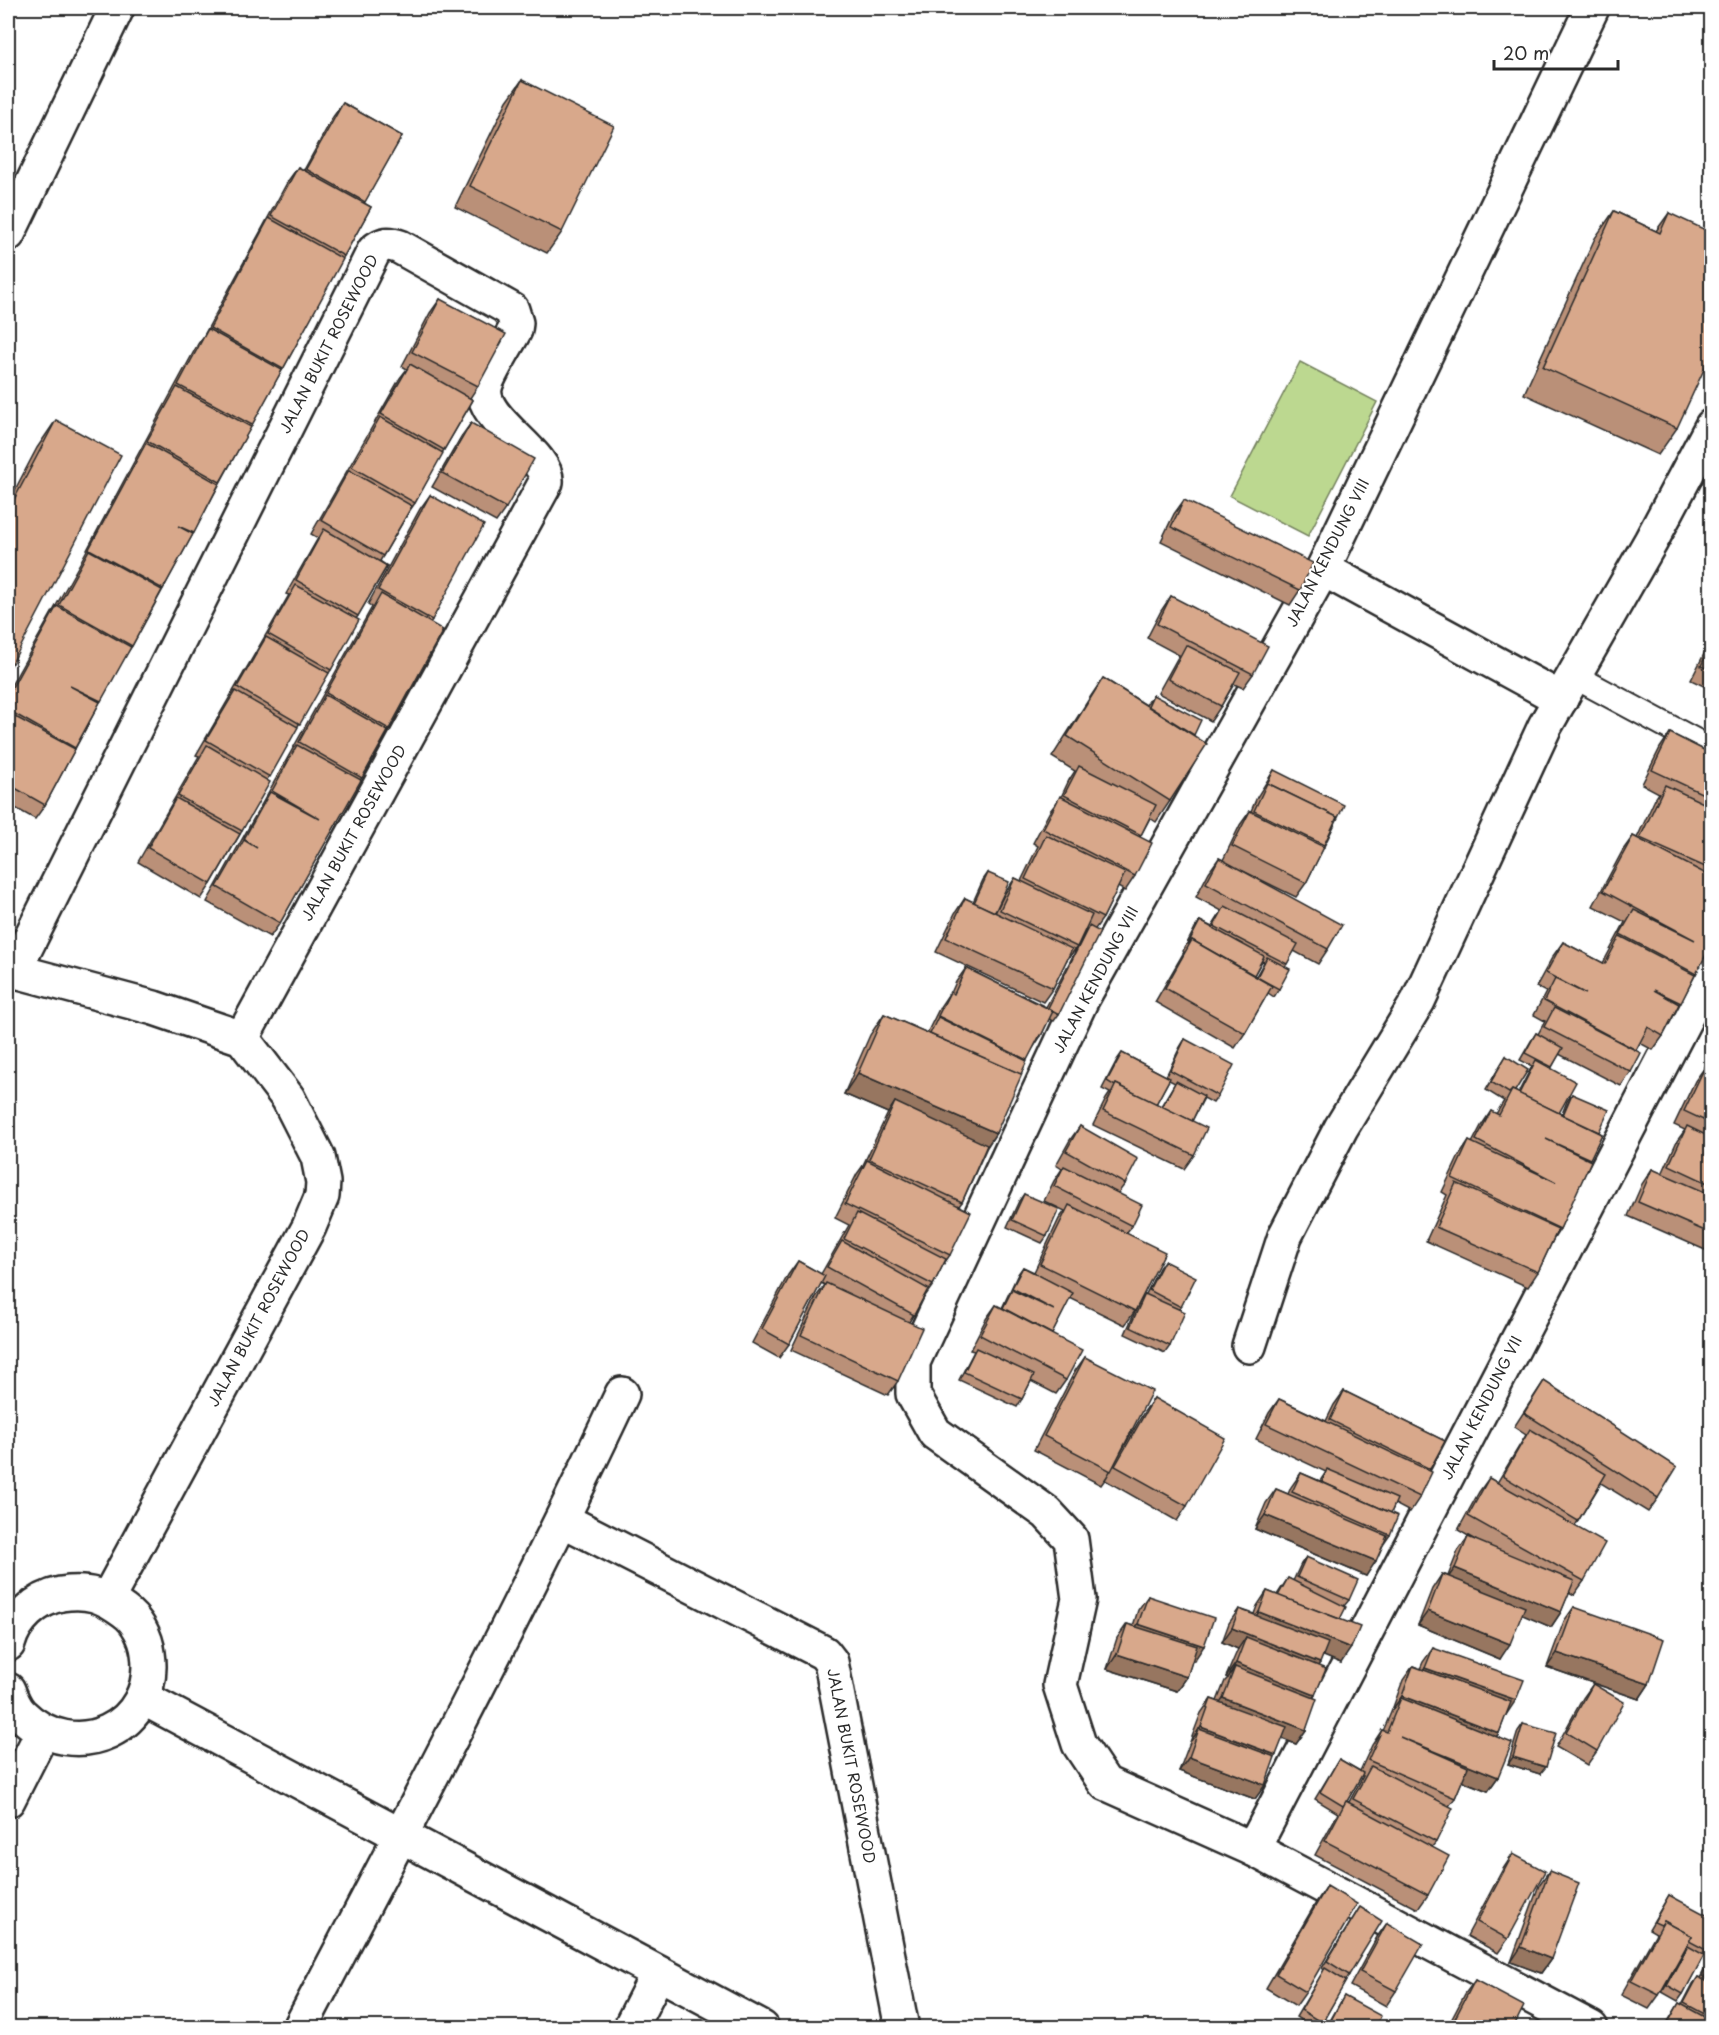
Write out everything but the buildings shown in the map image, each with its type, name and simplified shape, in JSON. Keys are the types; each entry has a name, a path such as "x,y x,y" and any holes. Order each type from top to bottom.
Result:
{"street":[{"path":"8,234 117,8"},
{"name":"JALAN KENDUNG VIII","path":"1590,2028 1253,1849 1105,1783 1079,1744 1060,1685 1079,1599 1071,1539 1047,1513 935,1433 913,1394 914,1362 1081,1001 1323,569 1592,8"},
{"name":"JALAN BUKIT ROSEWOOD","path":"108,1598 309,1227 322,1196 323,1182 318,1157 288,1098 242,1038 154,1008 11,970 374,251 381,245 390,244 400,247 512,310 516,323 515,330 485,387 485,398 507,429 545,470 546,482 242,1038"},
{"path":"1249,1346 1285,1236 1341,1128 1418,1001 1545,726 1651,541 1712,426"},
{"path":"1323,569 1568,687"},
{"name":"JALAN KENDUNG VII","path":"1253,1849 1712,967"},
{"path":"300,2028 562,1520 622,1394"},
{"name":"JALAN BUKIT ROSEWOOD","path":"562,1520 824,1653 831,1662 902,2028"},
{"path":"8,1690 19,1713 43,1731 64,1739 87,1739 110,1732 129,1718 143,1698 150,1669 146,1640 131,1616 108,1598 80,1591 52,1596 28,1610 9,1636"},
{"path":"143,1698 762,2028"},
{"path":"8,1800 43,1731"},
{"path":"630,2028 658,1973"}],"lane":[{"path":"1568,687 1712,750"}],"green space":[{"path":"1300,362 1377,402 1308,536 1230,496"}]}
